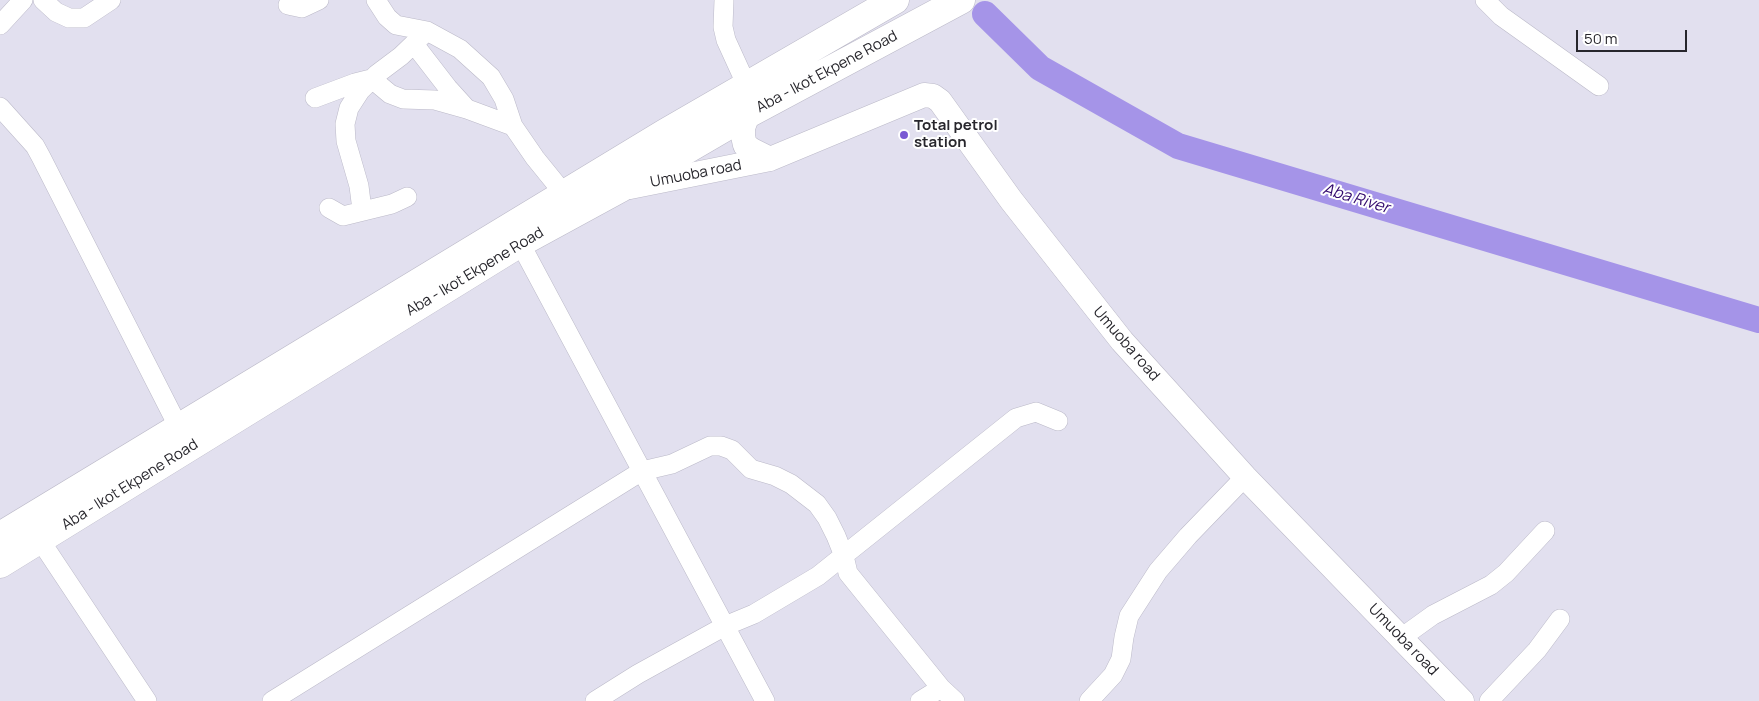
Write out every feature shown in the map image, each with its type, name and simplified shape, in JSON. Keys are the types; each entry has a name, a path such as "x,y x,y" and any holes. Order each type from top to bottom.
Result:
{"highway":[{"name":"Aba - Ikot Ekpene Road","path":"0,536 665,133 894,0"},
{"name":"Aba - Ikot Ekpene Road","path":"0,564 520,243 621,188 748,114 961,0"}],"main road":[{"name":"Umuoba road","path":"621,188 770,160 924,95 933,96 940,101 1011,200 1122,341 1246,477 1462,701"},
{"name":"Umuoba road","path":"748,114 743,136 745,145 770,160"}],"street":[{"path":"0,25 23,0"},
{"path":"43,0 56,12 69,18 84,18 111,0"},
{"path":"288,5 302,8 318,0"},
{"path":"376,0 387,17 396,26 421,37 460,49 491,77 504,99 513,126 535,158 565,195"},
{"path":"724,0 723,28 726,40 747,86"},
{"path":"1486,0 1501,16 1600,86"},
{"path":"370,209 359,186 346,141 345,124 349,108 360,90 372,78 401,56 421,37"},
{"path":"421,37 448,88 467,109"},
{"path":"315,98 372,78"},
{"path":"372,78 390,94 403,99 435,100 467,109 513,126"},
{"path":"0,107 35,146 180,428"},
{"path":"329,208 343,216 392,204 408,197"},
{"path":"520,243 765,701"},
{"path":"596,701 638,674 725,626 754,614 818,576 1016,418 1036,412 1058,421"},
{"path":"272,701 642,471 672,464 710,446 721,446 732,450 751,469 775,476 791,484 817,504 827,518 844,556 848,573 941,688 956,701"},
{"path":"1089,701 1113,675 1121,658 1129,616 1158,571 1188,536 1246,477"},
{"path":"1401,638 1433,615 1491,585 1506,573 1545,531"},
{"path":"40,540 147,701"},
{"path":"1489,701 1537,650 1560,618"},
{"path":"920,701 941,688"}],"waterway":[{"name":"Aba River","path":"985,14 1040,68 1178,146 1759,320"}],"place":[{"name":"Total petrol station","path":"904,135"}]}
